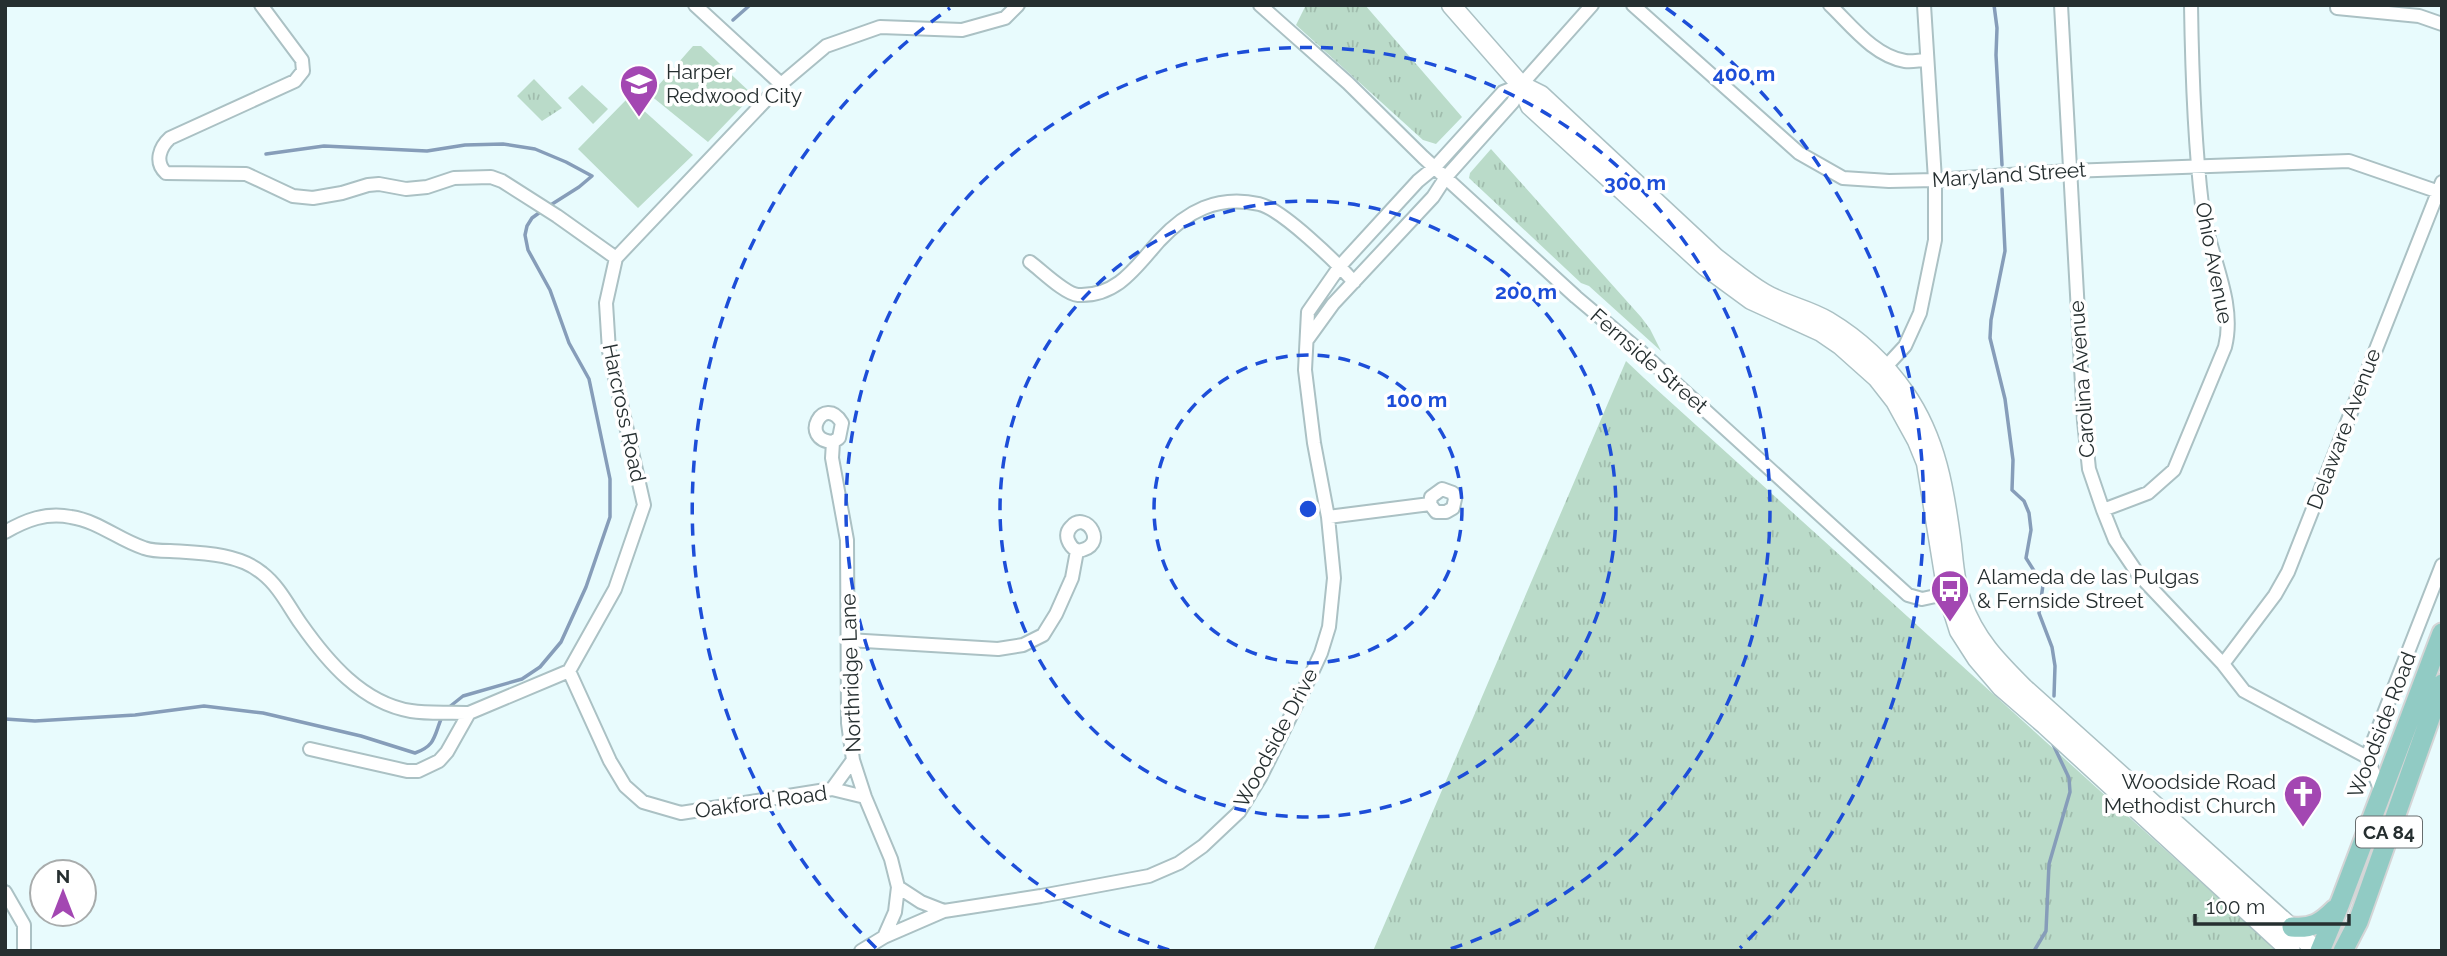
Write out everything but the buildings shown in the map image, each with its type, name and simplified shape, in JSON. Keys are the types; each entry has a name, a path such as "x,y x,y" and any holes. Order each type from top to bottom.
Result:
{"main road":[{"path":"1451,5 1521,85 1530,106 1706,267 1751,299 1821,332 1881,372 1913,406 1932,443 1941,472 1952,592 1959,631 1977,659 1993,678 2128,791 2219,875 2291,951"},
{"name":"Woodside Road","path":"2318,951 2340,904 2442,633"},
{"name":"Woodside Road","path":"2343,951 2355,928 2436,717 2442,684"},
{"path":"2219,875 2292,928 2318,951"},
{"path":"2292,928 2320,924 2340,904"},
{"path":"2353,951 2355,928"}],"street":[{"path":"261,5 302,60 303,71 295,81 170,138 162,145 159,158 161,169 166,173 246,174 293,196 313,198 368,185 379,184 406,189 427,187 454,178 491,177 540,205 616,258 781,84 826,46 880,27 962,30 1005,18 1018,5"},
{"path":"695,5 781,84"},
{"name":"Fernside Street","path":"1260,5 1908,595 1922,599 1952,592"},
{"path":"1305,342 1333,304 1433,197 1446,177 1513,102 1521,85 1592,5"},
{"name":"Maryland Street","path":"1633,5 1799,153 1843,178 1935,180 2069,171 2349,161 2441,189"},
{"path":"1830,5 1875,47 1888,55 1905,61 1927,60"},
{"path":"1881,372 1905,346 1920,313 1935,240 1935,180 1924,5"},
{"name":"Carolina Avenue","path":"2061,5 2084,421 2089,468 2115,540 2138,574 2224,664 2244,691 2367,757"},
{"name":"Ohio Avenue","path":"2103,510 2148,493 2174,470 2225,347 2228,333 2227,312 2202,208 2191,5"},
{"path":"2337,8 2419,16 2442,24"},
{"name":"Woodside Drive","path":"860,951 884,937 944,911 1149,876 1178,863 1203,846 1239,812 1261,776 1321,653 1328,627 1334,578 1328,517 1304,370 1308,312 1340,266 1418,181 1435,167 1503,92 1521,85"},
{"name":"Delaware Avenue","path":"2224,664 2275,595 2288,572 2441,189"},
{"path":"1030,262 1075,295 1102,293 1131,275 1181,220 1206,205 1228,202 1261,204 1284,219 1340,266 1354,282"},
{"name":"Harcross Road","path":"569,671 615,589 643,505 609,351 606,303 616,258"},
{"name":"Northridge Lane","path":"833,442 832,458 847,540 848,723 853,760 891,859 898,887 895,912 884,937"},
{"path":"1328,517 1430,504"},
{"path":"5,532 39,516 69,516 91,522 146,550 212,555 246,564 262,572 323,654 359,688 410,711 469,713 569,671"},
{"path":"848,640 998,649 1023,645 1043,635 1056,614 1072,578 1077,551"},
{"name":"Woodside Road","path":"2367,757 2442,565"},
{"name":"Oakford Road","path":"569,671 610,761 625,786 643,802 681,813 832,789 865,797"},
{"path":"310,749 407,771 418,771 439,761 447,752 469,713"},
{"path":"2367,757 2381,792"},
{"path":"832,789 853,760"},
{"path":"898,887 921,902 944,911"},
{"path":"5,892 24,925 24,951"}],"green space":[{"path":"1306,5 1365,5 1462,117 1436,144 1423,140 1296,25"},
{"path":"693,46 701,46 753,95 708,142 650,95"},
{"path":"534,79 562,108 542,121 517,96"},
{"path":"582,85 608,109 593,124 568,98"},
{"path":"631,99 693,155 638,208 578,149 626,100"},
{"path":"1491,149 1641,317 1661,351 1589,286 1581,283 1469,178 1470,173"},
{"path":"1626,361 1644,378 2277,951 1373,951"}],"waterway":[{"path":"733,20 750,5"},
{"path":"1994,5 2002,165"},
{"path":"266,154 324,146 427,151 465,145 503,144 535,149 592,176 549,206"},
{"path":"2002,189 2005,251 1990,338 2005,399 2013,460 2012,490 2024,501 2029,513 2031,530 2026,558 2043,585 2039,613 2052,647 2055,666 2054,696"},
{"path":"448,708 463,696 522,679 540,667 561,642 586,587 610,517 610,479 589,379 569,343 550,290 528,250 525,235 527,226 532,218 543,210"},
{"path":"5,719 35,721 135,715 204,706 263,713 361,736 415,753 430,744 441,719"},
{"path":"2034,951 2046,931 2049,864 2070,792 2069,778 2051,740"}],"place":[{"name":"Harper Redwood City","path":"639,118"},
{"name":"Alameda de las Pulgas & Fernside Street","path":"1950,623"},
{"name":"Woodside Road Methodist Church","path":"2303,828"}]}
